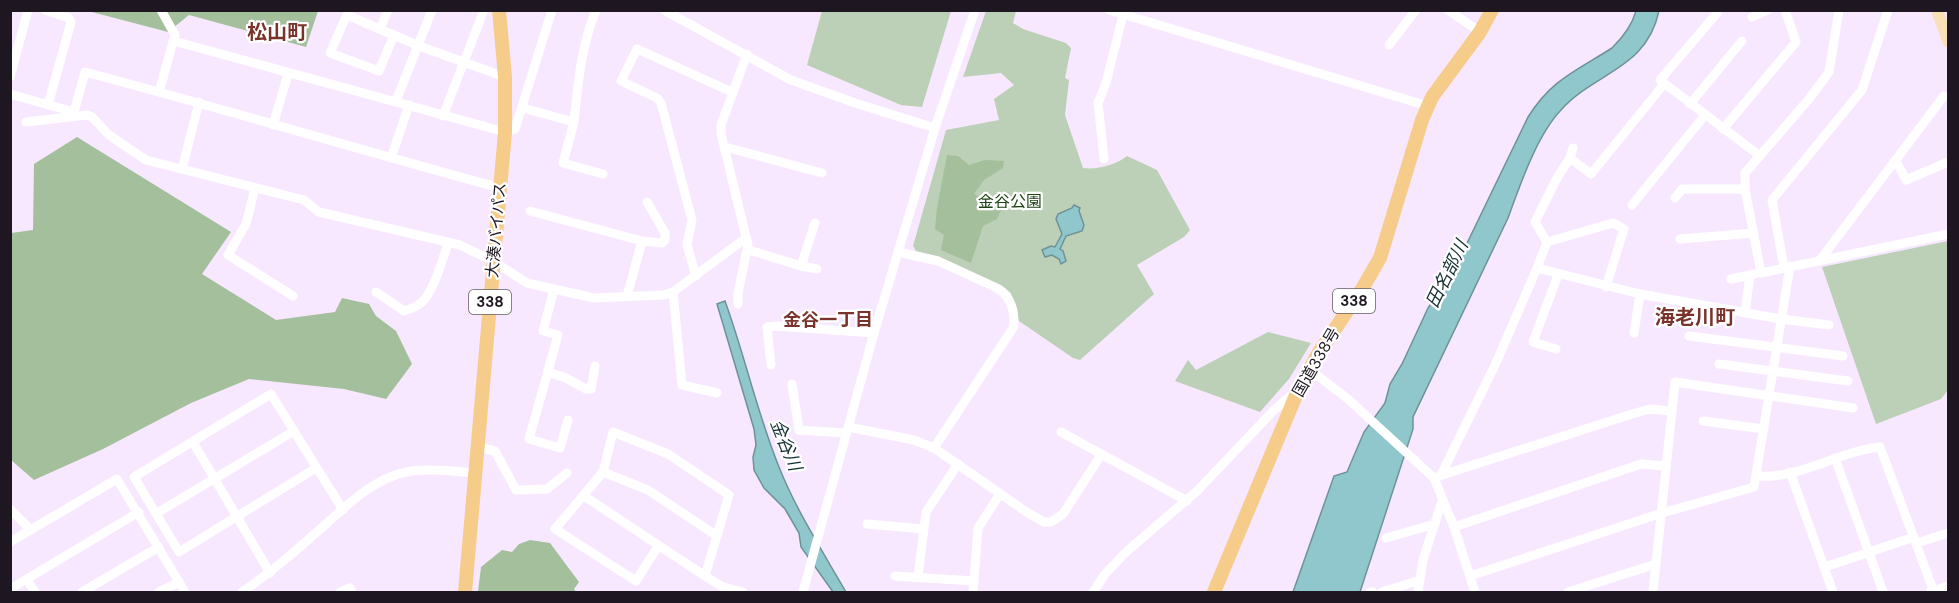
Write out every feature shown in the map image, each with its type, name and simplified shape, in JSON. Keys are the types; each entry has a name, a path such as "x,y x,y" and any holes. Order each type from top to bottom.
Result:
{"highway":[{"name":"大湊バイパス","path":"465,592 505,132 505,77 499,10"},
{"name":"国道338号","path":"1214,592 1299,388 1380,258 1428,106 1440,84 1480,32 1492,10"}],"main road":[{"path":"1937,10 1948,41"}],"street":[{"path":"10,77 28,10"},
{"path":"45,10 69,18 71,22 48,105"},
{"path":"159,92 175,35 161,10"},
{"path":"380,29 388,10"},
{"path":"396,101 432,10"},
{"path":"443,116 484,10"},
{"path":"174,41 505,132 515,129 552,10"},
{"path":"596,10 587,32 579,70 574,122 563,163 603,174"},
{"path":"664,10 791,80 935,128"},
{"path":"803,592 874,333 935,128 975,10"},
{"path":"1109,10 1428,106"},
{"path":"1389,45 1416,10"},
{"path":"1448,10 1480,32"},
{"path":"1752,17 1768,10"},
{"path":"1723,129 1796,42 1785,10"},
{"path":"1761,273 1744,189 1745,173 1809,99 1829,72 1839,10"},
{"path":"1470,576 1662,513 1755,487 1787,267 1772,200 1862,90 1888,10"},
{"path":"394,34 379,71 330,53 348,13 380,29 394,34 419,46 505,77"},
{"path":"1717,13 1660,80 1760,156"},
{"path":"1104,159 1098,103 1107,83 1123,15"},
{"path":"1690,104 1742,41"},
{"path":"696,276 687,244 692,220 660,103 657,98 621,81 637,48 732,92"},
{"path":"738,304 738,293 749,250 721,125 747,54"},
{"path":"10,94 74,112 85,72 500,188"},
{"path":"273,125 288,74"},
{"path":"1570,158 1591,174 1664,84"},
{"path":"1820,260 1944,96"},
{"path":"182,169 199,102"},
{"path":"391,158 409,105"},
{"path":"523,108 574,122"},
{"path":"26,122 87,115 92,117 109,135 147,160 304,200 319,212 469,249 527,282 594,298 664,295 673,292 746,238"},
{"path":"1632,205 1705,115"},
{"path":"725,147 822,173"},
{"path":"1547,242 1535,222 1557,178 1570,158 1573,148"},
{"path":"1896,161 1906,180 1948,162"},
{"path":"255,188 246,224 228,255 293,296"},
{"path":"1676,198 1682,189 1744,189"},
{"path":"530,211 662,243 665,240 665,233 647,202"},
{"path":"801,266 815,223"},
{"path":"1547,242 1613,223 1624,229 1606,286"},
{"path":"1680,239 1754,233"},
{"path":"1731,279 1948,234"},
{"path":"627,296 642,240"},
{"path":"1475,592 1454,528 1442,501 1438,477 1496,363 1547,242"},
{"path":"376,292 404,311 416,307 424,301 448,244"},
{"path":"749,250 817,269"},
{"path":"898,252 938,261 997,288 1005,294 1011,305 1014,328 934,448"},
{"path":"1537,268 1640,294 1781,319 1829,325"},
{"path":"1557,349 1533,342 1558,274"},
{"path":"1745,313 1750,275"},
{"path":"554,289 543,330 558,335 529,439 560,448 568,420"},
{"path":"673,292 682,385 717,393"},
{"path":"1634,333 1640,294"},
{"path":"771,365 767,327 874,333"},
{"path":"1689,336 1843,356"},
{"path":"1719,364 1848,381"},
{"path":"548,372 591,389 596,366"},
{"path":"1309,369 1348,399 1413,458 1438,477"},
{"path":"1653,592 1674,382 1853,408"},
{"path":"792,384 799,430 847,430 914,440 934,448 1037,519 1051,522 1063,514 1101,454"},
{"path":"1093,592 1105,574 1126,552 1187,501 1274,410 1299,388"},
{"path":"316,468 179,552 134,477 271,394 343,510"},
{"path":"1438,477 1632,414 1650,409 1671,411"},
{"path":"1703,421 1764,429"},
{"path":"157,513 294,431"},
{"path":"658,546 636,581 555,529 603,472 613,432 668,454 729,495 705,576"},
{"path":"1061,432 1187,501"},
{"path":"193,442 270,573"},
{"path":"478,447 495,451 516,490 547,489 567,473"},
{"path":"1757,476 1774,478 1835,458 1880,447 1916,540 1932,592 1948,586"},
{"path":"1835,458 1883,592"},
{"path":"918,578 926,512 958,464"},
{"path":"1454,528 1641,464 1666,466"},
{"path":"242,592 270,573 376,483 411,471 476,473"},
{"path":"603,472 648,490 717,536"},
{"path":"1790,472 1833,592"},
{"path":"10,542 117,479 139,512 185,592"},
{"path":"973,592 978,528 1000,494"},
{"path":"584,496 723,587 743,592"},
{"path":"1418,592 1423,560 1442,501"},
{"path":"10,509 31,530"},
{"path":"10,589 139,512"},
{"path":"867,524 923,529"},
{"path":"1386,538 1435,524"},
{"path":"1825,567 1869,552 1948,533"},
{"path":"82,592 159,547"},
{"path":"1568,592 1596,588 1656,564"},
{"path":"895,576 974,581"},
{"path":"27,580 35,592"},
{"path":"1382,592 1420,580"},
{"path":"159,592 178,582"},
{"path":"340,592 350,588 352,592"}],"green space":[{"path":"822,11 951,11 922,107 901,105 807,65"},
{"name":"金谷公園","path":"986,11 1016,11 1013,23 1023,29 1066,43 1071,48 1065,78 1069,80 1065,115 1083,168 1106,166 1127,156 1157,170 1190,230 1184,237 1137,265 1154,294 1080,360 1073,358 1019,321 1011,293 1003,287 940,257 916,251 913,246 946,130 999,120 994,99 1014,85 1001,73 963,77"},
{"path":"1948,241 1948,390 1941,399 1876,424 1822,267"},
{"path":"1268,332 1311,343 1289,379 1260,412 1175,381 1188,360 1196,370"}],"shaded area":[{"path":"88,11 318,11 306,47 189,15 168,32"},
{"path":"1636,11 1659,11 1652,31 1643,46 1632,58 1589,86 1561,110 1552,120 1537,146 1508,218 1413,417 1413,429 1360,592 1293,592 1334,476 1347,472 1364,432 1385,403 1390,384 1428,308 1457,264 1528,117 1546,93 1576,70 1612,48 1627,31"},
{"path":"77,137 231,232 202,274 276,320 335,312 342,298 369,304 376,316 396,331 412,364 386,399 344,389 249,379 191,403 103,449 34,480 11,460 11,233 33,230 34,164"},
{"path":"947,155 958,156 969,165 985,160 1004,161 1003,168 984,180 974,194 1002,208 997,219 983,226 971,263 941,250 944,235 935,229"},
{"path":"1074,205 1080,208 1084,225 1082,231 1066,236 1060,249 1066,261 1061,264 1059,259 1052,255 1045,257 1042,250 1051,246 1055,247 1062,234 1056,219 1058,214"},
{"path":"725,301 779,467 802,515 846,592 833,592 801,547 799,533 785,509 764,488 754,470 753,457 756,445 754,429 717,304"},
{"path":"530,540 550,543 579,582 574,589 576,592 478,592 481,567 502,550 512,552 519,544"}],"district":[{"name":"松山町","path":"277,32"},
{"name":"海老川町","path":"1695,317"},
{"name":"金谷一丁目","path":"828,320"}],"water label":[{"name":"田名部川","path":"1447,274"},
{"name":"金谷川","path":"786,445"}]}
